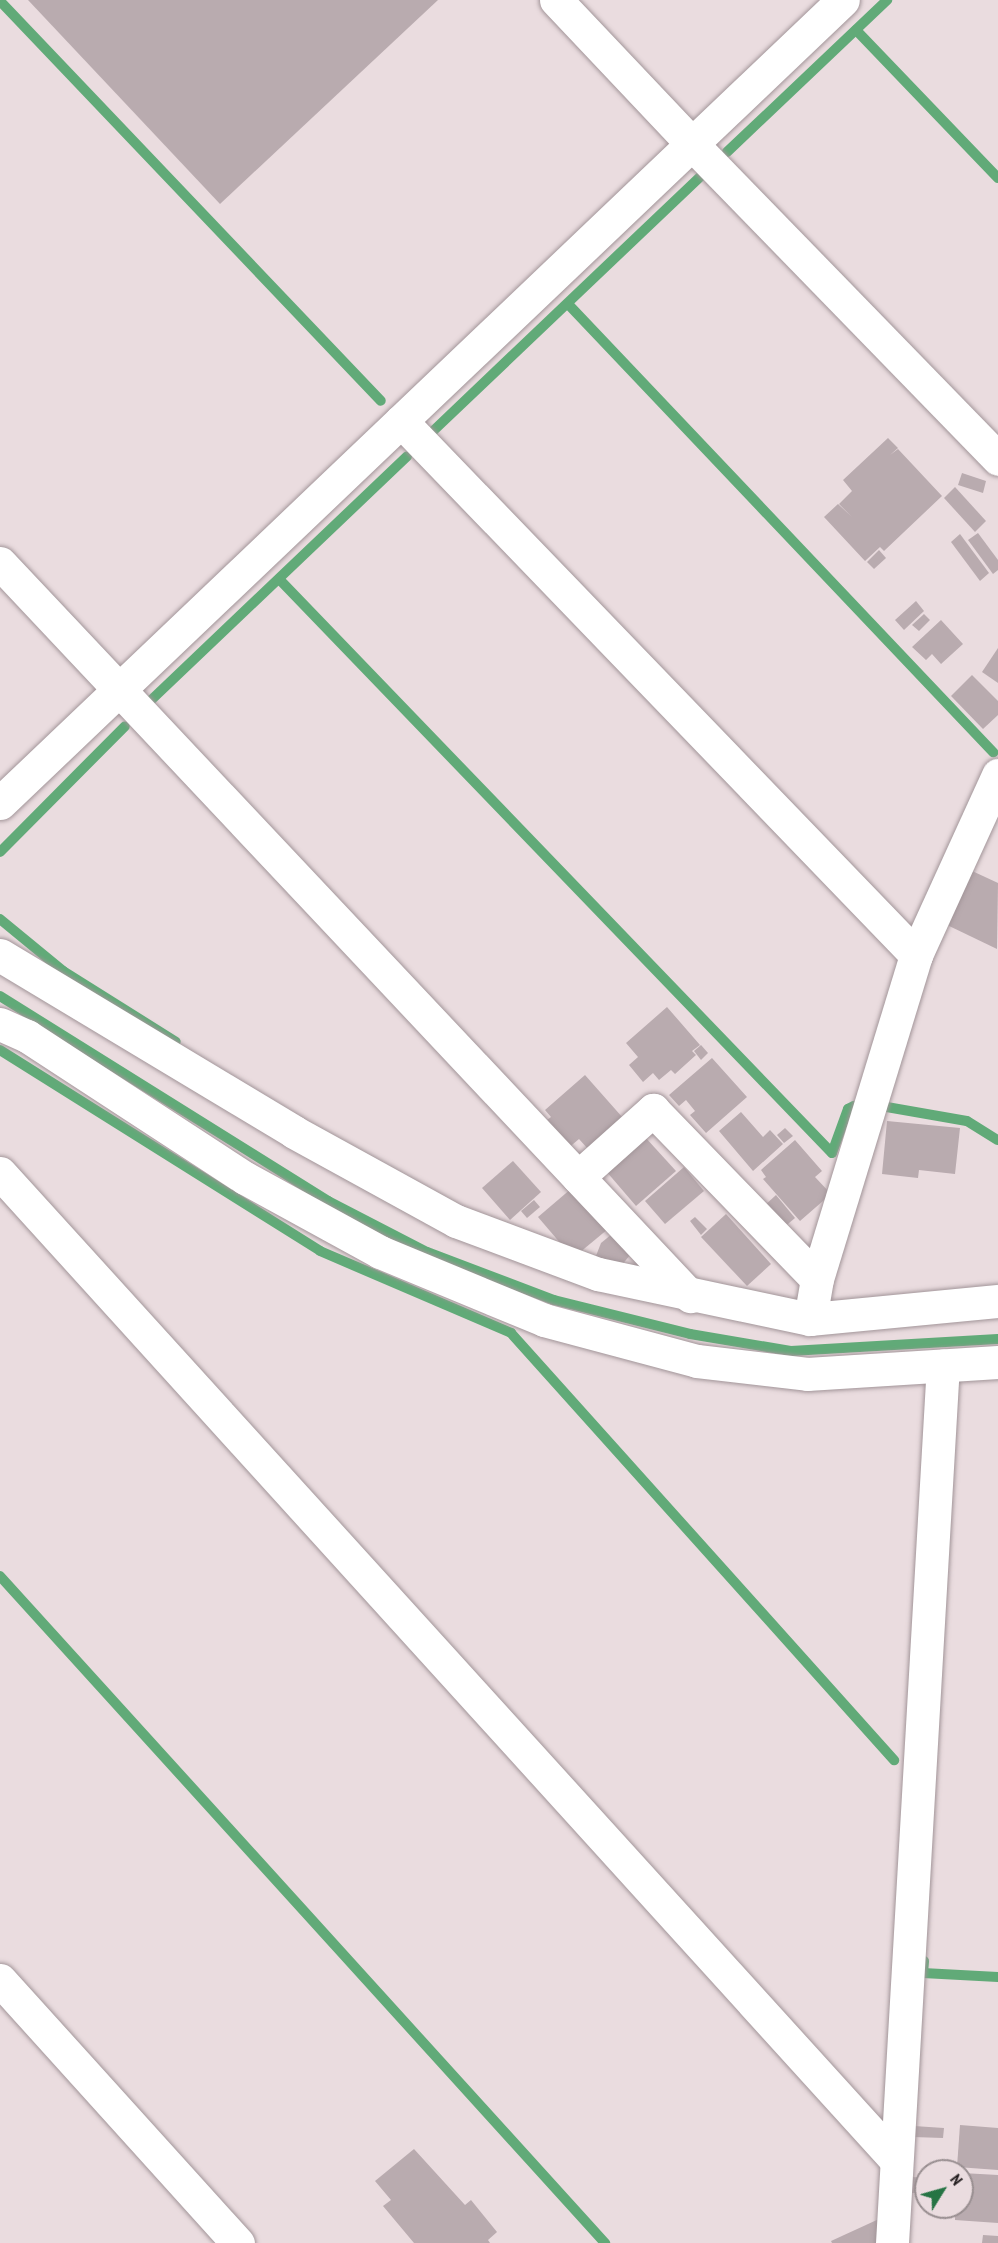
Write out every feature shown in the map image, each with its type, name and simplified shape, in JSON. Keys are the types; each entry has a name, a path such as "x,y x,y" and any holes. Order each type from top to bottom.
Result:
{"street":[{"path":"556,0 692,144 998,459"},
{"path":"0,803 843,0"},
{"path":"401,421 916,955"},
{"path":"0,562 690,1296"},
{"path":"810,1319 817,1279 916,955 998,775"},
{"path":"0,955 294,1132 456,1221 598,1275 690,1296 810,1319 998,1300"},
{"path":"0,1024 27,1036 245,1178 370,1247 544,1320 697,1361 807,1374 998,1362"},
{"path":"578,1177 653,1110 817,1279"},
{"path":"0,1173 894,2158"},
{"path":"892,2243 894,2158 943,1365"},
{"path":"0,1980 238,2243"}],"building":[{"path":"28,0 438,0 220,204"},
{"path":"888,438 898,448 890,455 898,449 942,496 884,551 880,547 865,561 824,517 838,504 852,517 839,504 852,491 843,480"},
{"path":"962,473 986,481 983,493 958,485"},
{"path":"955,487 986,521 975,532 944,498"},
{"path":"978,533 998,560 998,570 993,574 968,540"},
{"path":"960,534 989,573 980,581 951,542"},
{"path":"879,550 886,558 874,569 867,562"},
{"path":"916,601 924,611 904,630 895,620"},
{"path":"924,614 930,620 919,631 912,625"},
{"path":"941,620 963,644 941,664 932,654 926,660 912,647"},
{"path":"998,648 998,683 982,672"},
{"path":"972,675 998,701 998,715 983,729 951,696"},
{"path":"970,870 998,883 997,949 945,924"},
{"path":"667,1007 700,1045 692,1051 696,1055 675,1074 671,1070 659,1080 653,1073 643,1082 629,1065 638,1057 626,1043"},
{"path":"701,1045 708,1053 701,1060 694,1051"},
{"path":"712,1058 747,1097 706,1133 690,1115 695,1111 686,1100 679,1106 669,1095"},
{"path":"585,1075 623,1118 588,1149 579,1139 566,1150 543,1123 551,1117 545,1110"},
{"path":"741,1112 763,1137 770,1130 783,1144 753,1171 719,1131"},
{"path":"887,1121 960,1128 955,1174 919,1170 918,1178 882,1174"},
{"path":"785,1128 793,1136 784,1143 777,1135"},
{"path":"645,1137 676,1171 636,1206 606,1171"},
{"path":"795,1140 822,1171 815,1177 831,1194 800,1221 763,1179 766,1177 761,1170"},
{"path":"513,1161 541,1192 510,1220 482,1188"},
{"path":"684,1167 704,1191 665,1224 645,1201"},
{"path":"572,1188 608,1229 573,1258 538,1217"},
{"path":"776,1195 795,1218 782,1229 763,1207"},
{"path":"534,1200 540,1207 527,1218 521,1211"},
{"path":"726,1214 771,1264 747,1286 701,1237"},
{"path":"695,1217 707,1229 701,1235 690,1221"},
{"path":"612,1234 630,1255 617,1271 594,1261 601,1243"},
{"path":"960,2125 998,2128 998,2170 974,2168 974,2159 958,2159"},
{"path":"914,2126 944,2128 943,2138 913,2137"},
{"path":"414,2149 465,2205 471,2200 497,2232 488,2240 490,2243 414,2243 383,2206 391,2200 375,2181"},
{"path":"974,2174 998,2175 998,2223 955,2220 974,2219"},
{"path":"912,2177 914,2177 914,2193 911,2193"},
{"path":"879,2219 877,2243 832,2243 831,2241"},
{"path":"983,2235 998,2236 998,2243 982,2243"}],"waterway":[{"path":"727,152 887,0"},
{"path":"0,1 381,401"},
{"path":"856,30 998,178"},
{"path":"431,433 701,176"},
{"path":"568,304 993,752"},
{"path":"147,704 407,456"},
{"path":"279,579 832,1153 848,1109 854,1106"},
{"path":"0,852 125,726"},
{"path":"0,919 63,971 176,1042"},
{"path":"0,996 328,1201 427,1252 554,1300 690,1334 791,1351 998,1339"},
{"path":"0,1050 320,1251 511,1333 894,1760"},
{"path":"881,1106 967,1121 998,1140"},
{"path":"0,1576 605,2243"},
{"path":"924,1961 923,1973 998,1977"}]}
